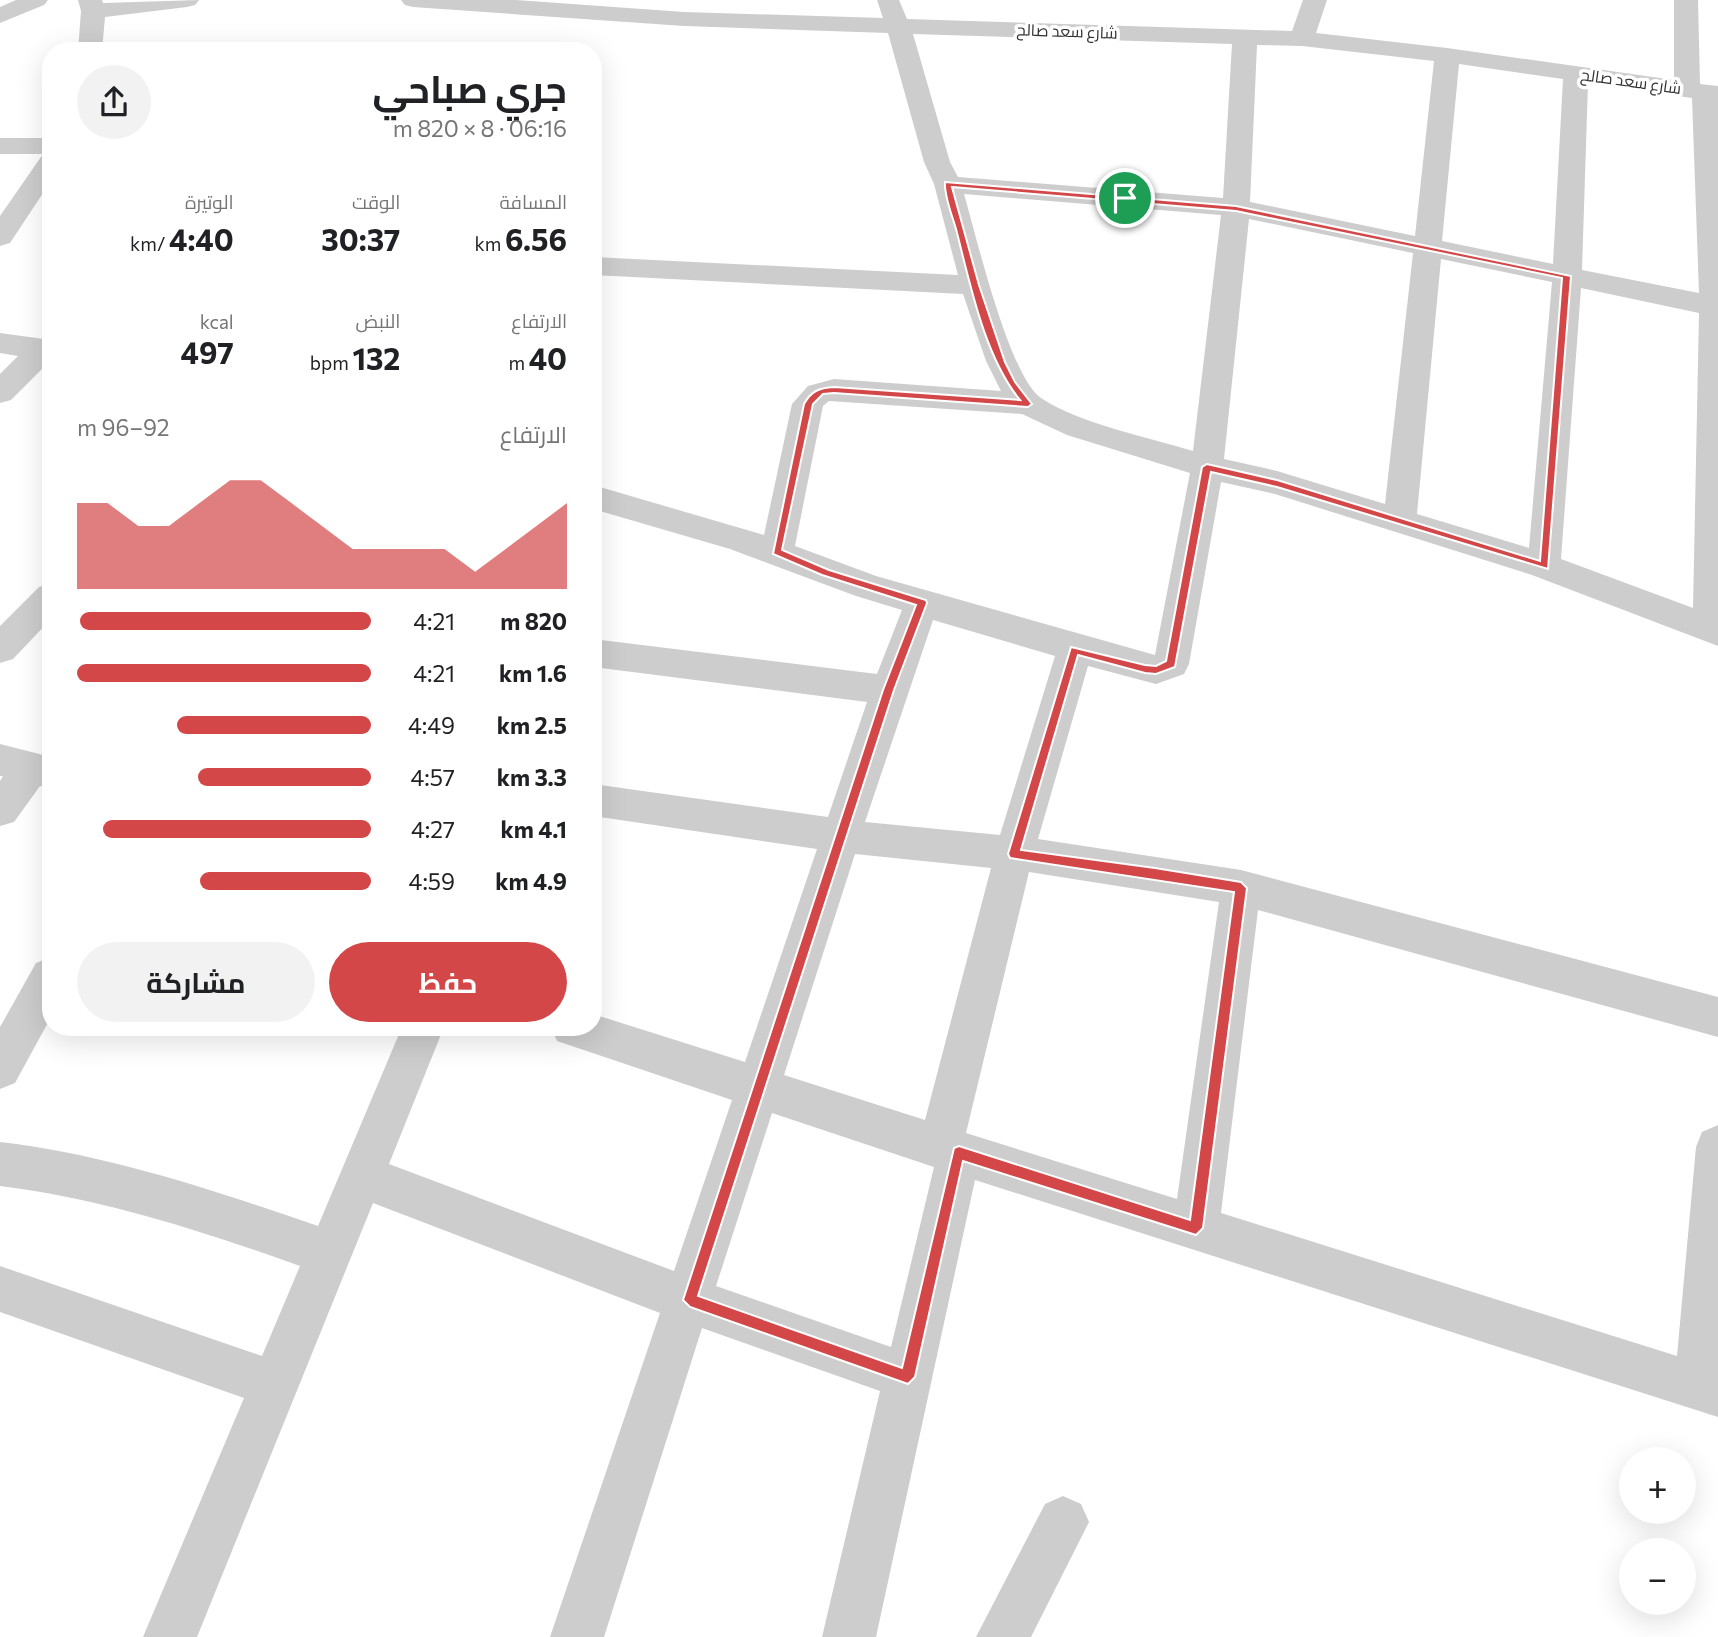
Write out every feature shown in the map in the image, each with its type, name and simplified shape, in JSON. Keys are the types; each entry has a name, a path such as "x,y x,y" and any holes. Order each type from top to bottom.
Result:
{"street":[{"path":"0,16 36,0"},
{"path":"90,42 92,5 187,0"},
{"name":"شارع سعد صالح","path":"413,0 684,19 892,12 1302,39 1447,55 1704,92"},
{"path":"1302,39 1315,0"},
{"path":"892,12 937,162 948,184 975,285 1001,362 1011,383 1028,404 1078,427 1207,467 1277,483 1544,566 1714,630 1715,298 1704,92 1686,0"},
{"path":"602,499 777,552 825,573 1075,650 1145,669 1156,670 1171,664 1207,467 1236,208 1245,37"},
{"path":"1400,522 1447,55"},
{"path":"1544,566 1567,276 1576,74"},
{"path":"0,146 42,146"},
{"path":"0,237 42,174"},
{"path":"948,184 1236,208 1567,276 1715,298"},
{"path":"602,266 975,285"},
{"path":"0,343 42,348"},
{"path":"0,392 42,354"},
{"path":"777,552 808,404 813,396 821,391 1028,404"},
{"path":"0,649 12,619 42,601"},
{"path":"577,1637 889,690 922,603"},
{"path":"849,1637 908,1377 950,1150 1014,854 1075,650"},
{"path":"602,654 889,690"},
{"path":"0,810 27,767"},
{"path":"602,801 842,836 1014,854 1155,873 1241,888 1315,905 1718,1017"},
{"path":"1196,1228 1241,888"},
{"path":"0,1068 42,992"},
{"path":"170,1637 419,1036"},
{"path":"600,1036 950,1150 1708,1390 1718,1147"},
{"path":"0,1164 46,1168 134,1187 329,1253"},
{"path":"361,1176 690,1300 908,1377"},
{"path":"0,1289 276,1385"},
{"path":"1003,1637 1063,1522"}],"route":[{"path":"948,184 1125,198 1236,208 1567,276 1544,566 1277,483 1207,467 1171,664 1156,670 1145,669 1075,650 1014,854 1241,888 1196,1228 959,1153 908,1377 690,1300 889,690 922,603 825,573 777,552 808,404 813,396 821,391 1028,404 1011,383 1001,362 975,285 948,184"}]}
